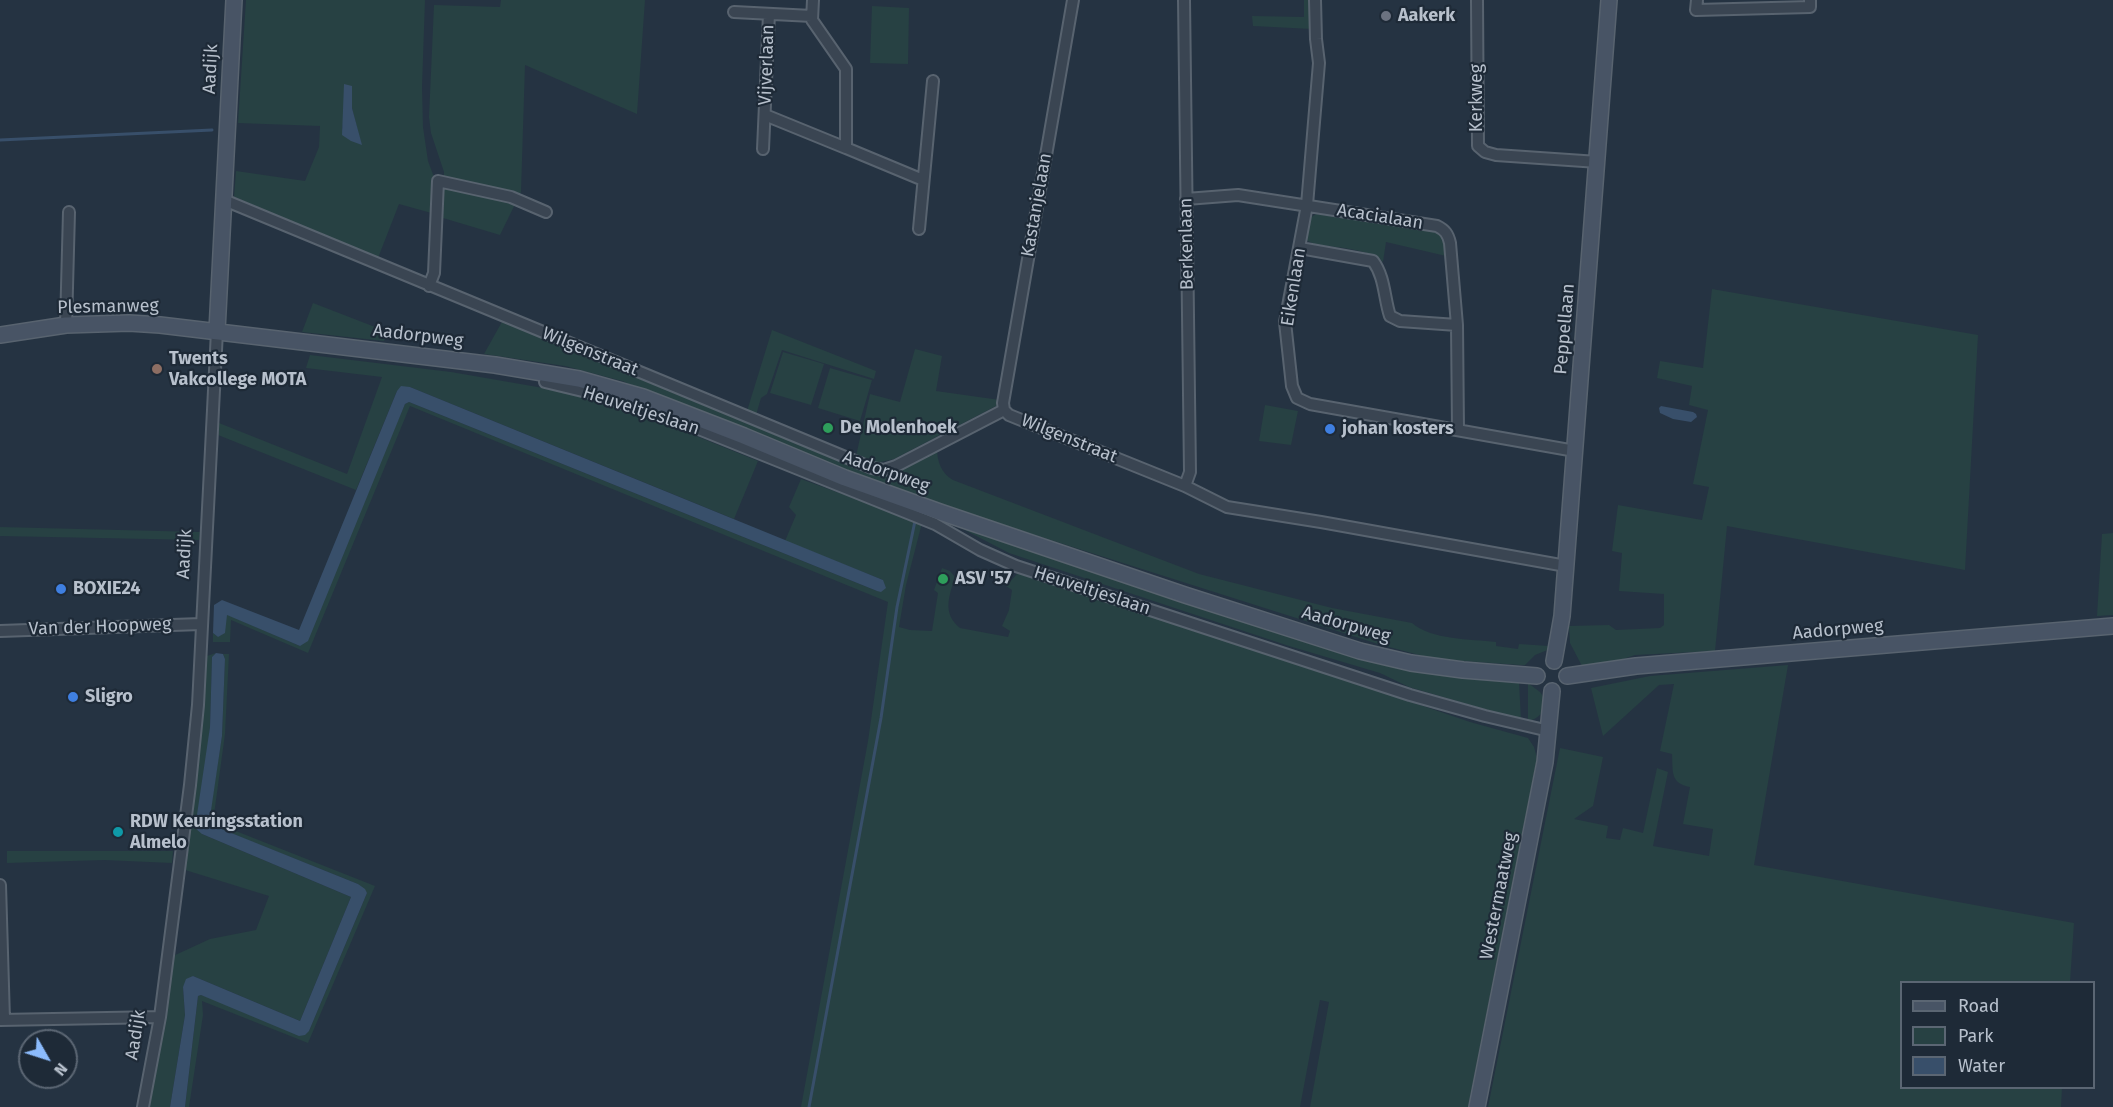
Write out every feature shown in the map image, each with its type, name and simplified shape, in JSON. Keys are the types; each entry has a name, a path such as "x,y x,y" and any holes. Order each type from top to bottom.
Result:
{"main road":[{"name":"Aadijk","path":"217,331 234,0"},
{"name":"Peppellaan","path":"1554,661 1562,616 1609,0"},
{"name":"Plesmanweg","path":"0,335 66,325 129,323 217,331"},
{"name":"Aadorpweg","path":"217,331 495,365 579,379 643,397 844,478 951,516 1360,651 1411,663 1537,676"},
{"name":"Aadorpweg","path":"1567,676 1636,666 2113,627"},
{"path":"1554,661 1561,664 1567,676 1563,687 1552,691 1539,684 1537,676 1542,665 1554,661"},
{"name":"Westermaatweg","path":"1477,1107 1545,762 1552,691"}],"street":[{"path":"813,0 812,20 846,69 846,148"},
{"name":"Kastanjelaan","path":"1004,410 1003,403 1073,0"},
{"name":"Berkenlaan","path":"1184,0 1190,472 1185,486"},
{"name":"Eikenlaan","path":"1315,0 1319,63 1307,205 1285,322 1292,386 1297,398 1310,404 1575,451"},
{"name":"Kerkweg","path":"1477,0 1478,146 1485,152 1496,154 1598,162"},
{"path":"1696,0 1696,10 1810,7 1810,0"},
{"name":"Vijverlaan","path":"734,12 812,16"},
{"name":"Vijverlaan","path":"763,148 769,14"},
{"path":"920,229 933,81"},
{"name":"Vijverlaan","path":"765,115 923,180"},
{"path":"429,286 434,273 438,181 511,197 546,212"},
{"name":"Acacialaan","path":"1186,199 1238,195 1437,226 1443,229 1450,243 1457,325 1458,430"},
{"name":"Wilgenstraat","path":"224,200 872,468 884,470 896,466 1004,410 1010,415 1185,486 1227,507 1566,566"},
{"path":"66,325 69,212"},
{"path":"1300,248 1373,261 1380,271 1384,300 1390,316 1400,321 1457,325"},
{"name":"Aadijk","path":"143,1107 160,1017 198,705 217,331"},
{"name":"Heuveltjeslaan","path":"545,382 595,394 674,419 935,524 980,550 1016,566 1410,695 1549,731"},
{"name":"Van der Hoopweg","path":"0,631 201,624"},
{"path":"0,885 2,1020 160,1017"}],"green space":[{"path":"246,0 425,0 423,127 428,161 434,177 435,214 399,204 378,258 234,197 236,171 305,181 319,147 320,126 238,123","holes":["352,86 352,108 361,144 342,128"]},
{"path":"501,0 645,0 637,114 525,65 521,192 500,235 443,218 444,172 431,133 429,117 434,5 500,7"},
{"path":"1304,0 1312,0 1312,29 1253,26 1252,16 1304,17"},
{"path":"872,6 909,8 908,64 870,63"},
{"path":"1316,214 1437,232 1443,237 1446,256 1386,242 1383,262 1361,251 1314,244 1306,240 1310,218"},
{"path":"1712,289 1978,335 1965,570 1727,526 1715,651 1635,655 1606,665 1583,668 1570,643 1569,626 1609,625 1616,630 1660,628 1664,625 1664,594 1619,591 1622,553 1612,551 1618,505 1702,520 1709,487 1693,484 1708,410 1689,405 1692,386 1657,378 1660,361 1703,368"},
{"path":"313,303 388,332 384,341 302,332"},
{"path":"503,320 867,471 937,448 940,466 953,480 1199,574 1332,608 1412,623 1420,629 1440,636 1496,642 1496,646 1518,649 1519,644 1549,646 1550,649 1535,655 1525,665 1520,665 1434,659 1378,644 994,522 864,477 622,381 565,366 484,354"},
{"path":"772,330 876,371 874,379 782,350 767,394 761,398 756,415 747,411"},
{"path":"915,349 942,356 936,391 1000,400 998,405 894,459 876,463 856,456 870,394 900,402"},
{"path":"783,352 824,364 811,405 770,393"},
{"path":"310,355 451,372 578,394 644,415 758,461 734,519 410,387 397,391 356,490 218,435 219,423 347,474 382,377 306,368"},
{"path":"830,368 872,380 860,421 818,408"},
{"path":"409,402 877,591 883,580 785,541 796,515 789,507 801,479 922,523 906,585 899,627 932,631 938,593 934,590 942,568 950,571 955,577 948,604 954,622 960,628 1008,637 1010,631 1002,626 1009,610 1012,590 1006,586 1018,573 1259,650 1470,722 1528,738 1537,758 1468,1107 1310,1107 1329,1002 1320,1000 1300,1107 801,1107 868,741 888,602 410,406 308,653 231,620 230,642 213,642 213,633 218,637 226,614 300,646 405,404"},
{"path":"1265,405 1298,411 1291,445 1259,441"},
{"path":"957,526 1172,599 1367,661 1417,672 1519,682 1521,720 1409,687 1380,673 1289,646 1009,553"},
{"path":"0,527 200,532 199,540 0,536"},
{"path":"2113,533 2113,615 2097,616 2102,534"},
{"path":"216,653 212,657 210,727 202,834 351,897 300,1021 193,976 183,987 185,1015 170,1107 148,1107 171,957 210,939 256,930 269,896 182,869 201,723 204,657"},
{"path":"223,654 229,654 225,734 213,822 375,886 308,1043 202,1001 203,1015 189,1107 185,1107 198,996 201,995 309,1031 367,893 358,884 208,824 222,736 225,659"},
{"path":"1788,665 1754,865 2074,923 2070,981 1900,981 1900,1089 2062,1089 2061,1107 1488,1107 1560,748 1603,757 1593,806 1574,819 1608,826 1606,838 1620,840 1623,828 1643,833 1657,768 1668,772 1653,846 1709,856 1713,829 1683,824 1690,787 1676,780 1672,754 1660,751 1674,684 1659,685 1603,736 1591,688 1650,676"},
{"path":"1528,683 1540,692 1544,706 1541,714 1528,721"},
{"path":"7,851 173,851 172,863 104,860 7,863"}],"water":[{"path":"344,84 352,86 352,108 362,145 342,135"},
{"path":"401,386 410,387 883,580 886,588 881,592 877,591 409,402 405,404 308,641 300,646 227,615 225,633 218,637 213,633 214,605 222,600 299,630"},
{"path":"1661,406 1693,412 1697,417 1691,422 1673,419 1660,413"},
{"path":"216,653 223,654 225,659 222,736 209,824 358,884 367,893 309,1031 305,1035 299,1036 201,995 198,996 185,1107 170,1107 185,1015 183,987 186,979 193,976 300,1021 351,897 202,834 195,828 210,727 212,657"}],"waterway":[{"path":"0,140 212,130"},
{"path":"809,1107 881,718 897,607 915,521"}],"place":[{"name":"Aakerk","path":"1386,16"},
{"name":"Twents Vakcollege MOTA","path":"157,369"},
{"name":"De Molenhoek","path":"828,428"},
{"name":"johan kosters","path":"1330,429"},
{"name":"ASV '57","path":"943,579"},
{"name":"BOXIE24","path":"61,589"},
{"name":"Sligro","path":"73,697"},
{"name":"RDW Keuringsstation Almelo","path":"118,832"}]}
